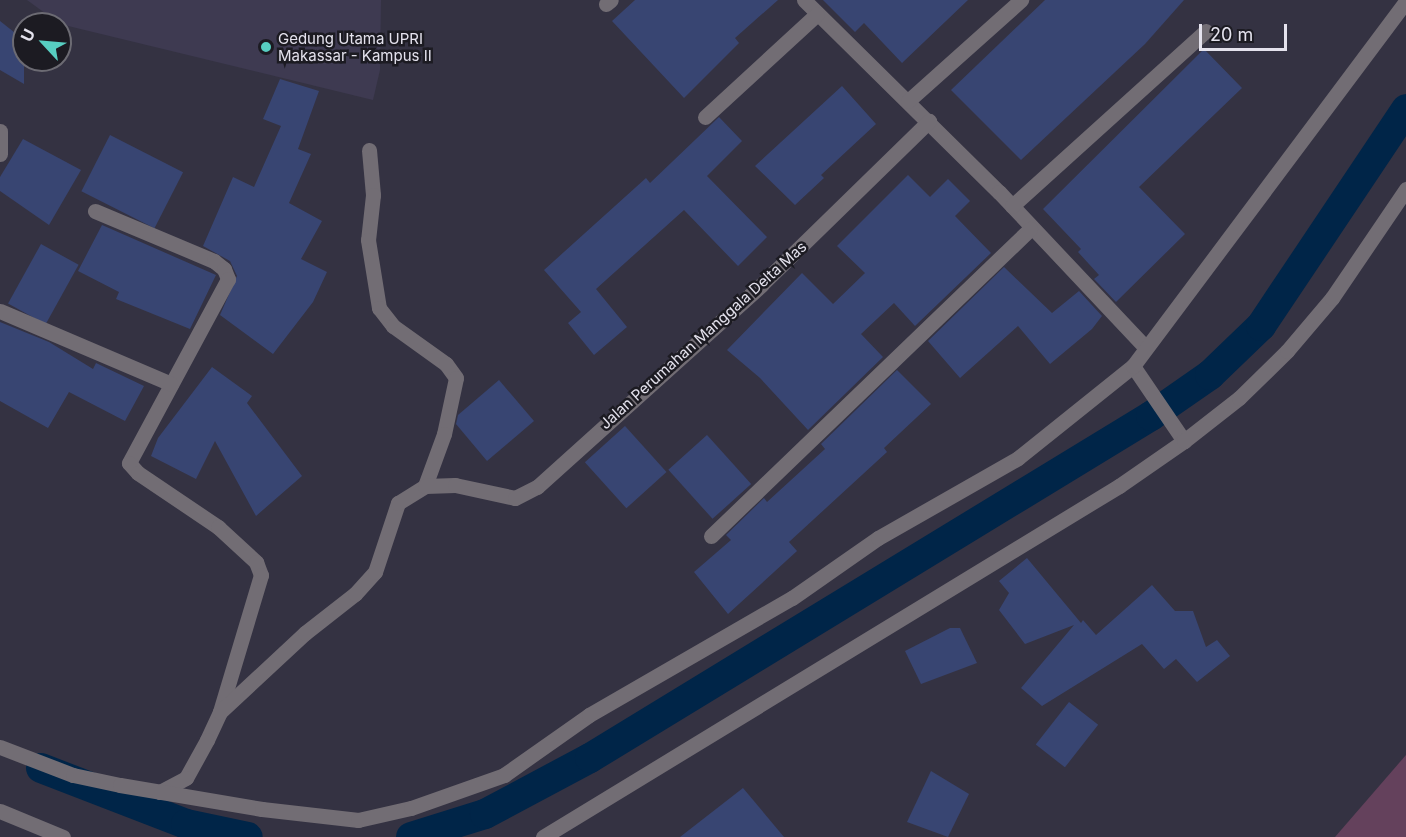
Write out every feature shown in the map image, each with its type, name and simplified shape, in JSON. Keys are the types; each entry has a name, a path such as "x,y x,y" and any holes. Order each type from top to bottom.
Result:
{"street":[{"path":"908,101 1021,0"},
{"path":"0,747 73,775 160,792 358,819 411,808 504,775 589,715 792,597 878,538 1018,458 1133,366 1372,52 1406,1"},
{"path":"705,117 811,5 929,121 1146,348"},
{"path":"1012,206 1206,31"},
{"name":"Jalan Perumahan Manggala Delta Mas","path":"425,486 455,485 515,498 537,487 761,285 929,121"},
{"path":"0,130 0,154"},
{"path":"220,712 305,633 356,594 375,572 393,510 425,486 444,434 456,378 446,364 393,326 379,308 368,240 373,195 369,150"},
{"path":"543,837 1119,486 1184,441 1239,398 1287,351 1332,298 1406,189"},
{"path":"95,211 224,269 227,287 137,443 130,467 218,527 256,562 261,575 220,712 186,778 160,792"},
{"path":"711,536 1030,229"},
{"path":"0,311 171,384"},
{"path":"1133,366 1168,422 1184,441"},
{"path":"0,812 63,837"}],"shaded area":[{"name":"Gedung Utama UPRI Makassar - Kampus II","path":"27,0 381,0 380,70 373,100 72,27 72,12 44,12"},
{"path":"1406,755 1406,837 1335,837"}],"building":[{"path":"635,0 778,0 735,38 739,43 684,98 612,21"},
{"path":"823,0 968,0 902,63 864,23 855,32"},
{"path":"1045,0 1184,0 1145,44 1021,160 951,90"},
{"path":"0,21 12,30 12,72 24,72 24,84 0,70"},
{"path":"1204,49 1242,88 1139,187 1185,234 1116,302 1094,279 1099,275 1078,252 1081,249 1043,209"},
{"path":"280,79 319,91 298,149 311,154 289,203 322,221 301,259 327,272 313,302 273,354 220,315 237,276 230,261 203,246 233,177 254,187 281,126 263,119"},
{"path":"842,86 876,124 821,175 824,178 795,205 755,166"},
{"path":"719,117 742,141 707,176 767,237 738,266 684,210 596,289 627,327 594,355 568,323 581,312 544,270 646,178 650,183"},
{"path":"110,135 183,172 154,228 81,191"},
{"path":"23,139 81,170 49,225 0,191 0,177"},
{"path":"908,175 930,197 948,179 970,201 955,216 991,253 915,326 894,303 861,334 883,357 808,430 760,378 727,350 802,273 833,304 865,273 837,246"},
{"path":"102,225 216,275 190,329 116,299 119,292 78,271"},
{"path":"41,244 79,265 46,324 8,303"},
{"path":"1004,267 1052,313 1079,291 1102,316 1092,329 1050,364 1018,326 960,378 928,341"},
{"path":"0,322 49,342 93,369 96,363 144,386 125,421 69,392 48,428 0,401"},
{"path":"212,367 252,396 247,403 302,476 256,516 215,441 196,479 151,456 158,438"},
{"path":"897,370 931,404 884,448 887,452 789,542 797,551 728,614 694,572 731,540 726,535 764,498 767,502 825,449 821,444"},
{"path":"499,380 534,421 487,461 456,424 458,415"},
{"path":"625,426 666,472 626,508 585,462"},
{"path":"707,435 751,484 713,519 668,470"},
{"path":"1027,558 1081,623 1083,620 1096,635 1152,585 1175,611 1193,611 1206,647 1217,640 1230,656 1197,682 1176,659 1164,669 1142,644 1042,706 1021,688 1074,625 1025,644 999,610 1009,593 999,581"},
{"path":"950,628 960,628 977,663 921,684 905,651"},
{"path":"1069,702 1098,725 1065,767 1036,745"},
{"path":"931,771 969,794 948,837 907,822"},
{"path":"743,788 784,837 680,837"}],"waterway":[{"path":"411,837 485,814 590,758 1151,416 1210,375 1261,326 1406,109"},
{"path":"41,768 186,824 248,837"}],"place":[{"name":"Gedung Utama UPRI Makassar - Kampus II","path":"266,47"}]}
